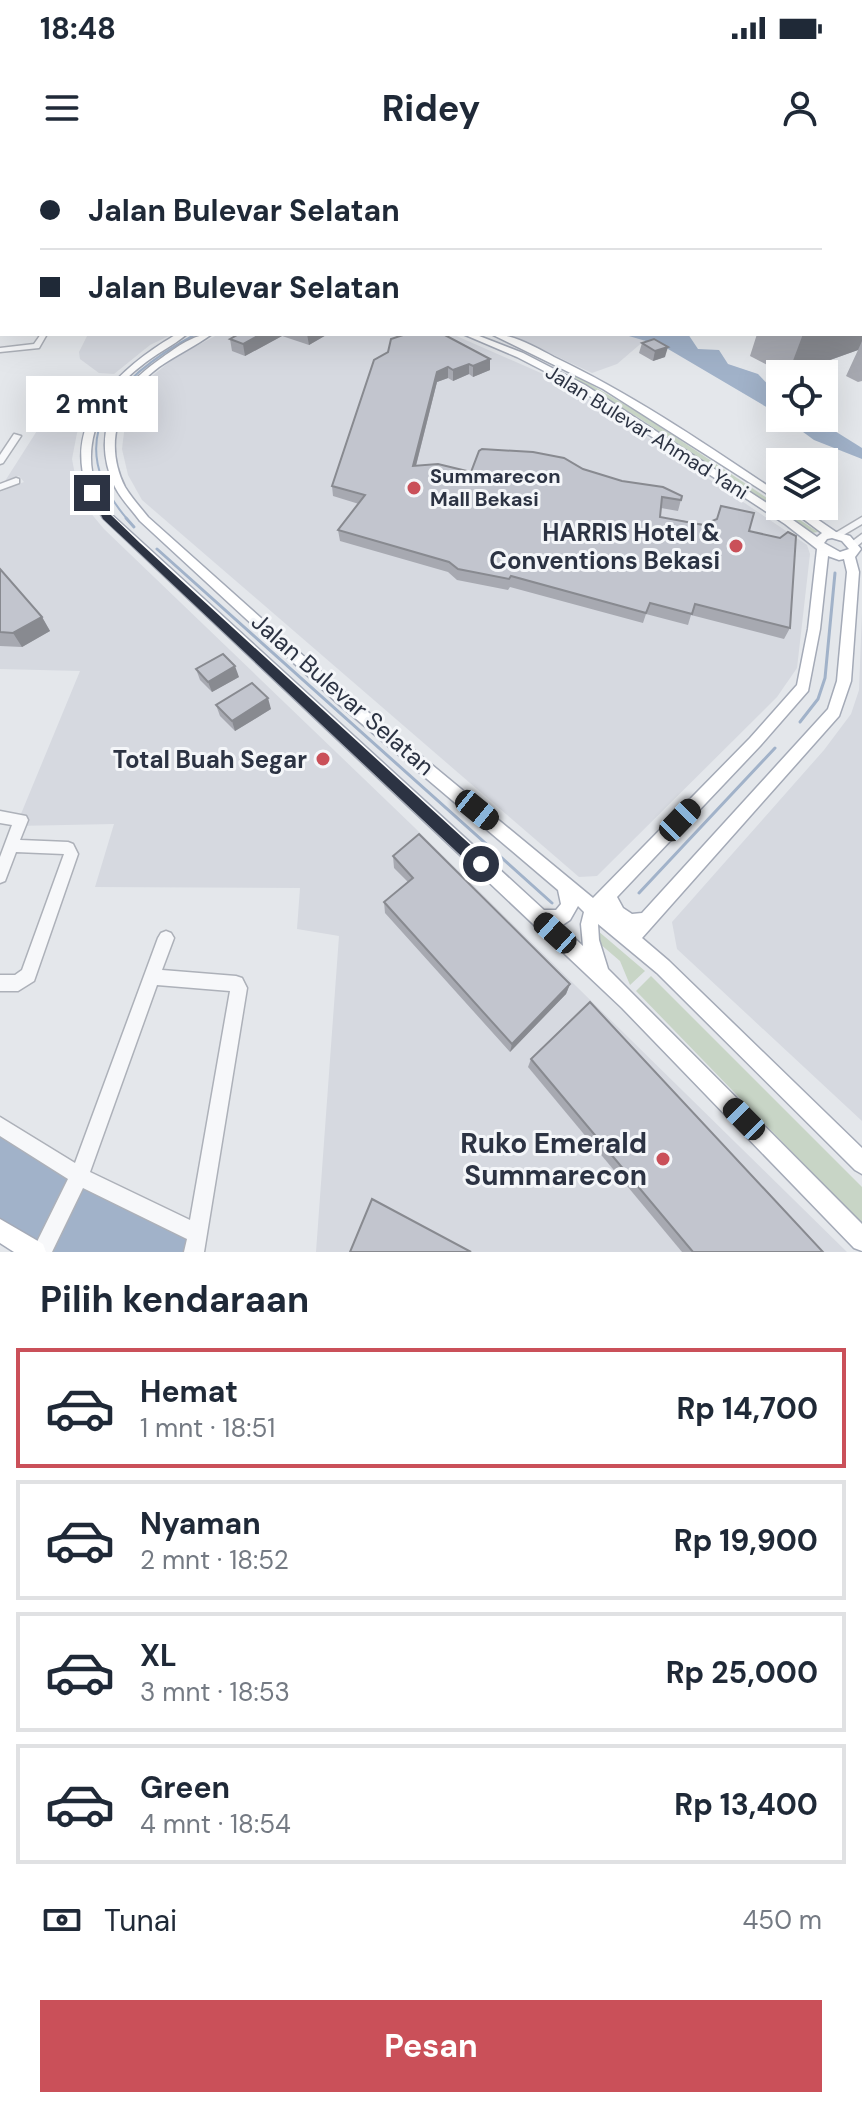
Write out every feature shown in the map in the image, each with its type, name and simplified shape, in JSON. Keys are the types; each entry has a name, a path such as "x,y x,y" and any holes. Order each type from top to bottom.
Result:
{"main road":[{"name":"Jalan Bulevar Selatan","path":"179,336 130,370 96,412 86,437 84,468 98,504 136,545 601,974 862,1240"},
{"name":"Jalan Bulevar Selatan","path":"205,336 150,368 121,401 110,421 107,436 114,479 122,495 144,519 340,697 561,879 601,902 630,939 663,967 862,1163"},
{"name":"Jalan Bulevar Ahmad Yani","path":"472,336 520,355 582,387 821,552"},
{"name":"Jalan Bulevar Ahmad Yani","path":"500,336 611,390 766,490"},
{"path":"812,520 855,546"},
{"path":"601,974 588,932 589,918 803,687 814,629 823,536 835,535"},
{"path":"821,552 835,555 855,546"},
{"path":"630,939 834,712 844,681 855,546"},
{"path":"821,552 853,572"},
{"path":"532,912 543,921 554,920 571,908 572,899 561,879"},
{"path":"601,902 630,923 646,921"},
{"path":"0,1230 42,1246"}],"street":[{"path":"0,350 36,346 43,336"},
{"path":"0,461 17,436"},
{"path":"0,487 16,481"},
{"path":"835,535 862,520"},
{"path":"0,817 21,820 0,876"},
{"path":"0,983 18,983 27,978 71,854 68,848 12,846"},
{"path":"42,1246 76,1183 166,938"},
{"path":"0,1126 76,1183 195,1245 239,988 236,984 152,977"}],"shaded area":[{"path":"87,336 169,336 150,345 114,374 99,373 80,359 79,352"},
{"path":"215,336 457,336 550,377 599,405 807,545 810,554 797,668 777,697 597,876 579,877 142,500 128,475 122,449 125,424 135,400 151,377 174,358"},
{"path":"513,336 650,336 617,364 592,373"},
{"path":"63,390 100,391 77,433 72,459 77,485 89,511 104,529 414,827 847,1252 316,1252 339,936 297,929 300,888 95,887 114,824 16,826 80,671 0,669 0,492 24,482 19,476 5,481"},
{"path":"862,613 862,1121 677,949 672,922 824,750 851,714 859,690"}],"green space":[{"path":"575,375 644,416 766,497 766,503 639,418 570,377"},
{"path":"792,520 800,520 818,532 811,533"},
{"path":"591,925 645,971 630,985 620,961 592,937"},
{"path":"651,976 862,1187 862,1224 636,991"}],"water":[{"path":"629,336 689,336 698,349 719,350 728,364 758,374 766,382 766,407 663,346"},
{"path":"803,432 836,432 862,448 862,459 838,448 814,440"},
{"path":"0,1126 198,1234 197,1252 35,1252 0,1230"}],"building":[{"path":"235,336 257,336 243,344 230,339"},
{"name":"Summarecon Mall Bekasi","path":"400,336 447,336 490,359 473,366 469,364 453,370 448,367 437,372 413,466 438,464 471,472 482,449 533,452 564,458 583,469 622,481 663,487 682,496 681,500 662,497 660,517 703,525 717,519 721,506 754,513 749,531 780,538 788,532 796,536 790,628 695,604 692,614 650,603 646,613 511,576 509,579 458,569 449,562 338,530 365,495 332,486 374,360 388,352 391,339"},
{"path":"654,339 668,347 655,351 642,343"},
{"path":"0,569 42,617 13,633 0,632"},
{"path":"223,654 235,666 208,682 196,669"},
{"path":"252,683 268,698 232,721 216,705"},
{"path":"419,834 570,984 512,1044 384,902 413,878 393,856"},
{"name":"Ruko Emerald Summarecon","path":"590,1002 823,1252 693,1252 531,1059"},
{"name":"Ruko Emerald Summarecon","path":"372,1199 471,1252 350,1252"}],"waterway":[{"path":"128,520 107,490 97,462 97,436 106,412 121,389 142,369 193,336"},
{"path":"126,518 134,527"},
{"path":"157,549 552,903"},
{"path":"800,722 818,699 825,678 835,573"},
{"path":"639,893 775,748"}],"place":[{"name":"Summarecon Mall Bekasi","path":"414,488"},
{"name":"HARRIS Hotel & Conventions Bekasi","path":"736,546"},
{"name":"Total Buah Segar","path":"323,759"},
{"name":"Ruko Emerald Summarecon","path":"663,1159"}],"route":[{"path":"92,493 107,516 136,545 481,864"}]}
